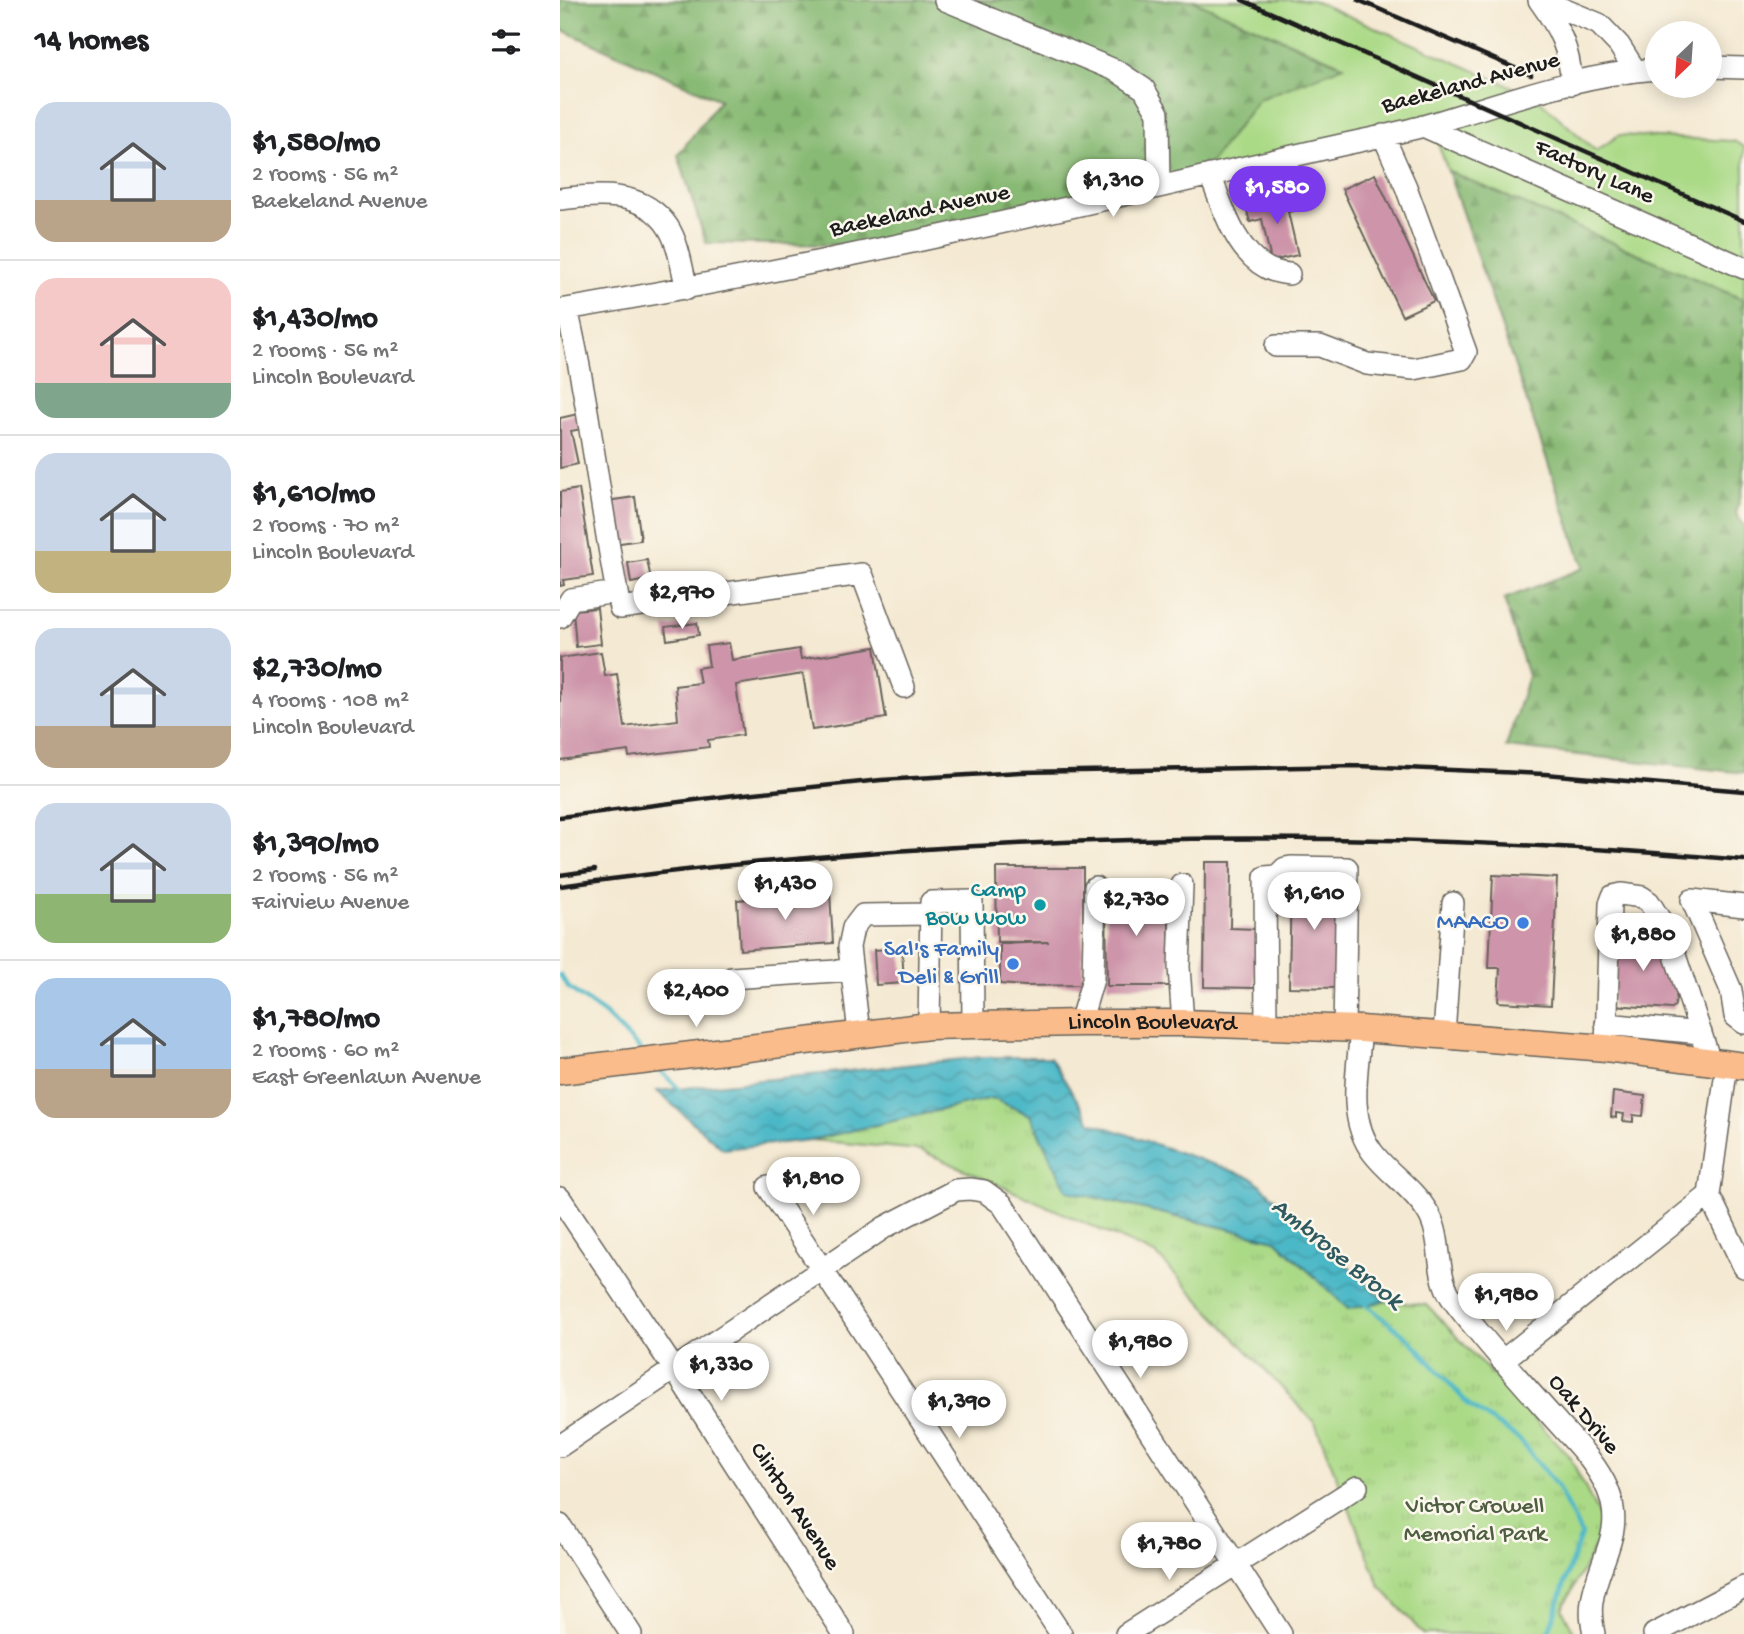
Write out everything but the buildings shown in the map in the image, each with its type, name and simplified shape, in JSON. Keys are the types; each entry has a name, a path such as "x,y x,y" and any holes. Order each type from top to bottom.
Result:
{"main road":[{"name":"Lincoln Boulevard","path":"560,1070 929,1026 1080,1023 1183,1023 1444,1035 1606,1036 1727,1063"}],"street":[{"path":"945,0 1117,71 1144,89 1158,113 1159,187"},
{"path":"1540,0 1599,24 1619,45 1635,70"},
{"path":"1540,0 1557,25 1570,57 1572,84"},
{"path":"1722,67 1744,68"},
{"name":"Baekeland Avenue","path":"563,310 687,289 1159,187 1423,126 1572,84 1645,70"},
{"name":"Factory Lane","path":"1423,126 1744,268"},
{"path":"1276,346 1320,346 1367,364 1414,369 1462,359 1466,352 1406,187 1383,135"},
{"path":"1210,175 1231,226 1247,250 1257,262 1270,270 1289,274"},
{"path":"560,199 611,196 635,201 650,209 668,227 687,289"},
{"path":"563,310 570,367 620,608 862,574 904,687"},
{"path":"560,617 571,599 617,592"},
{"name":"Oak Drive","path":"1266,1026 1265,877 1277,876 1285,868 1291,867 1347,868 1345,982 1353,1029 1357,1122 1372,1153 1408,1186 1430,1214 1438,1242 1444,1284 1451,1298 1601,1475 1609,1493 1615,1522 1614,1535 1592,1602 1594,1634"},
{"path":"1182,885 1179,967 1183,1023"},
{"path":"1080,1023 1093,979 1095,887"},
{"path":"1701,1033 1606,1036 1610,904 1613,896 1621,894 1642,897 1649,902 1667,930 1701,1033 1727,1063 1709,1195 1744,1267"},
{"path":"1744,906 1692,900 1731,990 1735,1016 1744,1023"},
{"path":"929,1026 931,902 972,901 973,1024"},
{"path":"1444,1035 1453,903"},
{"path":"859,1033 849,947 853,928 863,915 931,914"},
{"path":"731,978 852,970"},
{"path":"768,1187 1061,1634"},
{"path":"560,1446 885,1227 956,1190 984,1191 1002,1204 1281,1634"},
{"path":"1502,1361 1709,1195"},
{"name":"Clinton Avenue","path":"560,1198 674,1369 844,1634"},
{"path":"1126,1634 1357,1487"},
{"path":"560,1525 631,1634"},
{"path":"1654,1634 1744,1587"}],"green space":[{"path":"560,0 1192,0 1344,66 1259,99 1203,172 922,246 706,243 678,155 720,100 560,29"},
{"path":"1192,0 1312,0 1536,97 1596,151 1619,135 1734,141 1744,147 1744,300 1448,171 1430,121 1203,172 1259,99 1343,65"},
{"path":"1448,171 1744,300 1744,482 1736,514 1744,526 1744,773 1506,747 1528,676 1504,599 1584,568"},
{"name":"Victor Crowell Memorial Park","path":"992,1098 1030,1115 1067,1191 1276,1240 1348,1308 1386,1301 1427,1305 1570,1457 1605,1528 1562,1609 1575,1634 1423,1634 1380,1586 1315,1423 1157,1255 920,1150 811,1140"}],"water":[{"path":"982,1057 1050,1057 1091,1122 1253,1178 1386,1301 1348,1309 1276,1240 1067,1191 1030,1115 992,1098 811,1140 723,1149 657,1091"}],"waterway":[{"name":"Ambrose Brook","path":"560,975 569,988 605,1014 641,1050"},
{"name":"Ambrose Brook","path":"659,1069 680,1090"},
{"name":"Ambrose Brook","path":"1364,1303 1410,1340 1469,1405 1520,1440 1557,1486 1581,1534 1548,1634"}],"railway":[{"path":"1242,0 1744,221"},
{"path":"1358,0 1531,75"},
{"path":"560,817 881,780 1021,772 1358,766 1545,774 1744,791"},
{"path":"560,886 855,854 1151,840 1448,842 1744,860"},
{"path":"560,875 595,870"}],"place":[{"name":"Camp Bow Wow","path":"1040,905"},
{"name":"MAACO","path":"1523,923"},
{"name":"Sal's Family Deli & Grill","path":"1013,964"}]}
